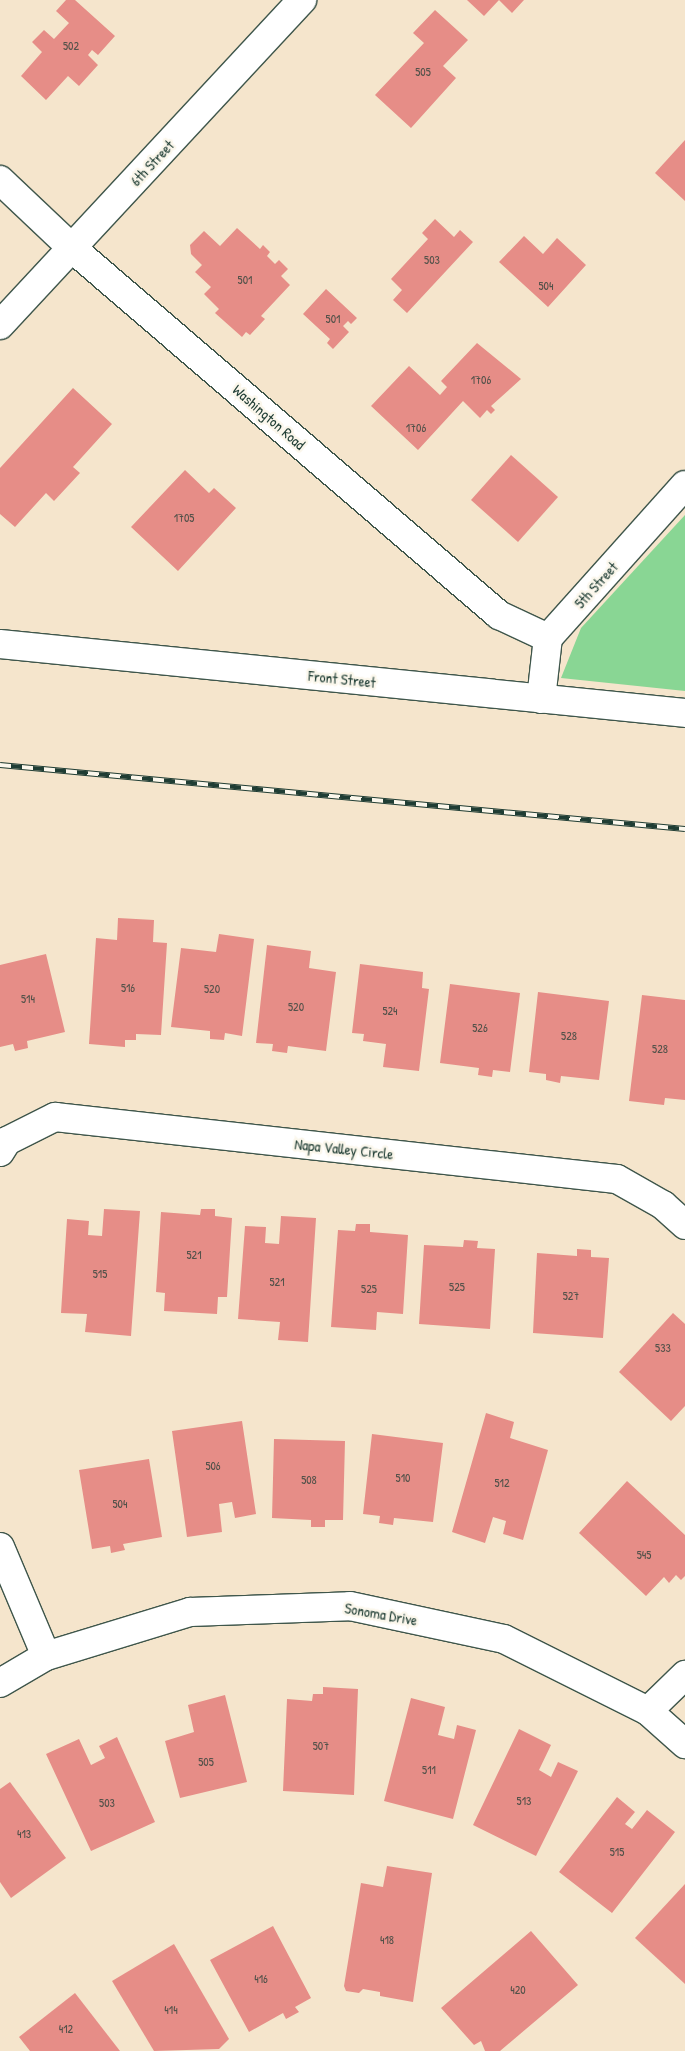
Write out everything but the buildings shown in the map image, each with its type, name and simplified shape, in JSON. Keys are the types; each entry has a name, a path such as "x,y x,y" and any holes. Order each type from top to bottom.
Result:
{"street":[{"name":"6th Street","path":"0,325 73,249 302,0"},
{"name":"Washington Road","path":"0,180 73,249 499,615 548,638"},
{"name":"5th Street","path":"548,638 685,485"},
{"path":"542,699 548,638"},
{"name":"Front Street","path":"0,644 685,713"},
{"name":"Napa Valley Circle","path":"0,1152 7,1141 55,1117 617,1179 663,1205 685,1225"},
{"path":"0,1547 46,1656"},
{"name":"Sonoma Drive","path":"0,1683 46,1656 190,1612 350,1606 504,1638 648,1711 685,1744"},
{"path":"648,1711 685,1675"}],"green space":[{"path":"685,515 685,691 561,678 581,628"}],"railway":[{"path":"0,765 685,829"}]}
